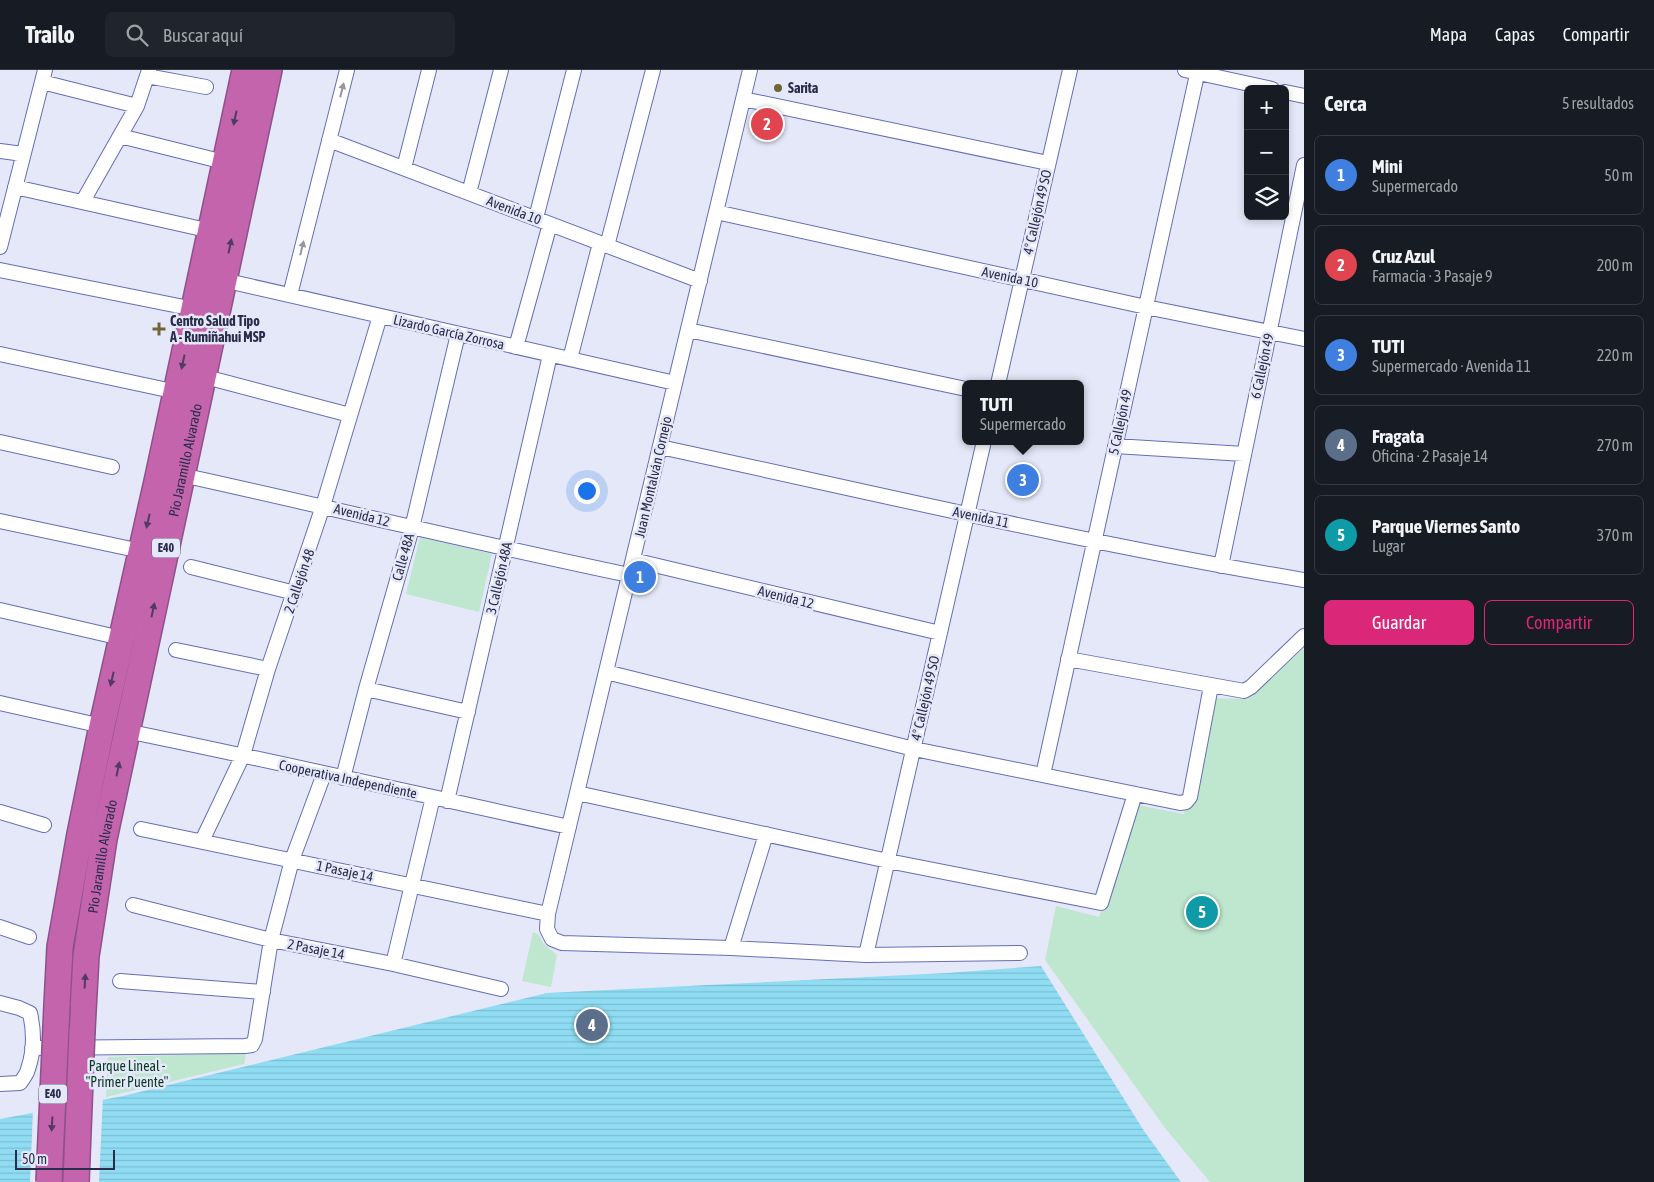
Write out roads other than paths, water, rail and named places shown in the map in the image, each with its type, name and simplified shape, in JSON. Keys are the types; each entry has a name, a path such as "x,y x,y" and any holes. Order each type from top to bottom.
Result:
{"highway":[{"name":"Pío Jaramillo Alvarado","path":"49,1182 62,938 80,834 246,70"},
{"name":"Pío Jaramillo Alvarado","path":"76,1182 86,956 104,839 269,70"}],"street":[{"path":"290,295 347,70"},
{"path":"404,168 429,70"},
{"path":"469,193 501,70"},
{"path":"536,218 574,70"},
{"path":"570,359 653,70"},
{"name":"Juan Montalván Cornejo","path":"548,914 750,70"},
{"name":"4º Callejón 49 SO","path":"999,380 1070,70"},
{"path":"1194,71 1255,85"},
{"name":"5 Callejón 49","path":"1043,775 1146,307 1194,71"},
{"path":"83,201 137,106 148,73 206,87"},
{"path":"0,247 43,76 137,106"},
{"path":"1289,93 1304,96"},
{"path":"743,99 1048,163"},
{"path":"120,136 212,159"},
{"name":"Avenida 10","path":"329,140 700,281"},
{"path":"0,151 23,154"},
{"name":"6 Callejón 49","path":"1221,566 1304,165"},
{"path":"15,187 211,231"},
{"name":"Avenida 10","path":"716,212 1146,307 1304,339"},
{"path":"516,347 550,224"},
{"path":"0,270 194,309"},
{"name":"Lizardo García Zorrosa","path":"223,280 675,384"},
{"name":"2 Callejón 48","path":"202,841 243,755 268,669 323,506 380,316"},
{"path":"688,330 962,389"},
{"name":"Calle 48A","path":"343,778 366,689 412,528 458,334"},
{"path":"0,354 176,392"},
{"name":"3 Callejón 48A","path":"447,800 550,355"},
{"path":"202,376 350,415"},
{"path":"0,442 112,466"},
{"name":"4º Callejón 49 SO","path":"866,955 983,445"},
{"path":"1115,446 1244,454"},
{"name":"Avenida 11","path":"660,447 1094,541 1304,580"},
{"name":"Avenida 12","path":"182,475 505,549 629,575"},
{"path":"0,521 141,551"},
{"name":"Avenida 12","path":"633,560 940,634"},
{"path":"191,567 295,593"},
{"path":"0,610 108,635"},
{"path":"1068,659 1244,691 1248,690 1304,636"},
{"path":"176,650 268,669"},
{"path":"606,672 914,749 1180,803 1186,802 1190,797 1211,686"},
{"path":"366,689 468,712"},
{"path":"0,703 102,726"},
{"name":"Cooperativa Independiente","path":"126,731 569,827"},
{"path":"32,1048 252,1045 255,1039 271,940 292,860 324,774"},
{"path":"577,792 888,861 1102,903 1135,794"},
{"path":"393,964 432,797"},
{"path":"0,812 44,825"},
{"name":"1 Pasaje 14","path":"141,829 548,914"},
{"path":"731,948 766,834"},
{"name":"2 Pasaje 14","path":"133,905 271,940 393,964 501,989"},
{"path":"548,914 547,928 552,939 562,943 731,948 866,955 1020,953"},
{"path":"0,927 29,937"},
{"path":"120,981 263,992"},
{"path":"0,1002 30,1014 33,1026 28,1070 20,1083 0,1084"}],"water":[{"path":"1041,966 1144,1131 1181,1182 0,1182 0,1119 123,1096 547,993 947,973"}],"place":[{"name":"Sarita","path":"778,88"},
{"name":"Cruz Azul","path":"767,124"},
{"name":"Centro Salud Tipo A - Rumiñahui MSP","path":"159,329"},
{"name":"TUTI","path":"1023,480"},
{"name":"Mini","path":"640,577"},
{"name":"Parque Viernes Santo","path":"1202,912"},
{"name":"Fragata","path":"592,1025"}],"park label":[{"name":"Parque Lineal - \"Primer Puente\"","path":"127,1074"}]}
